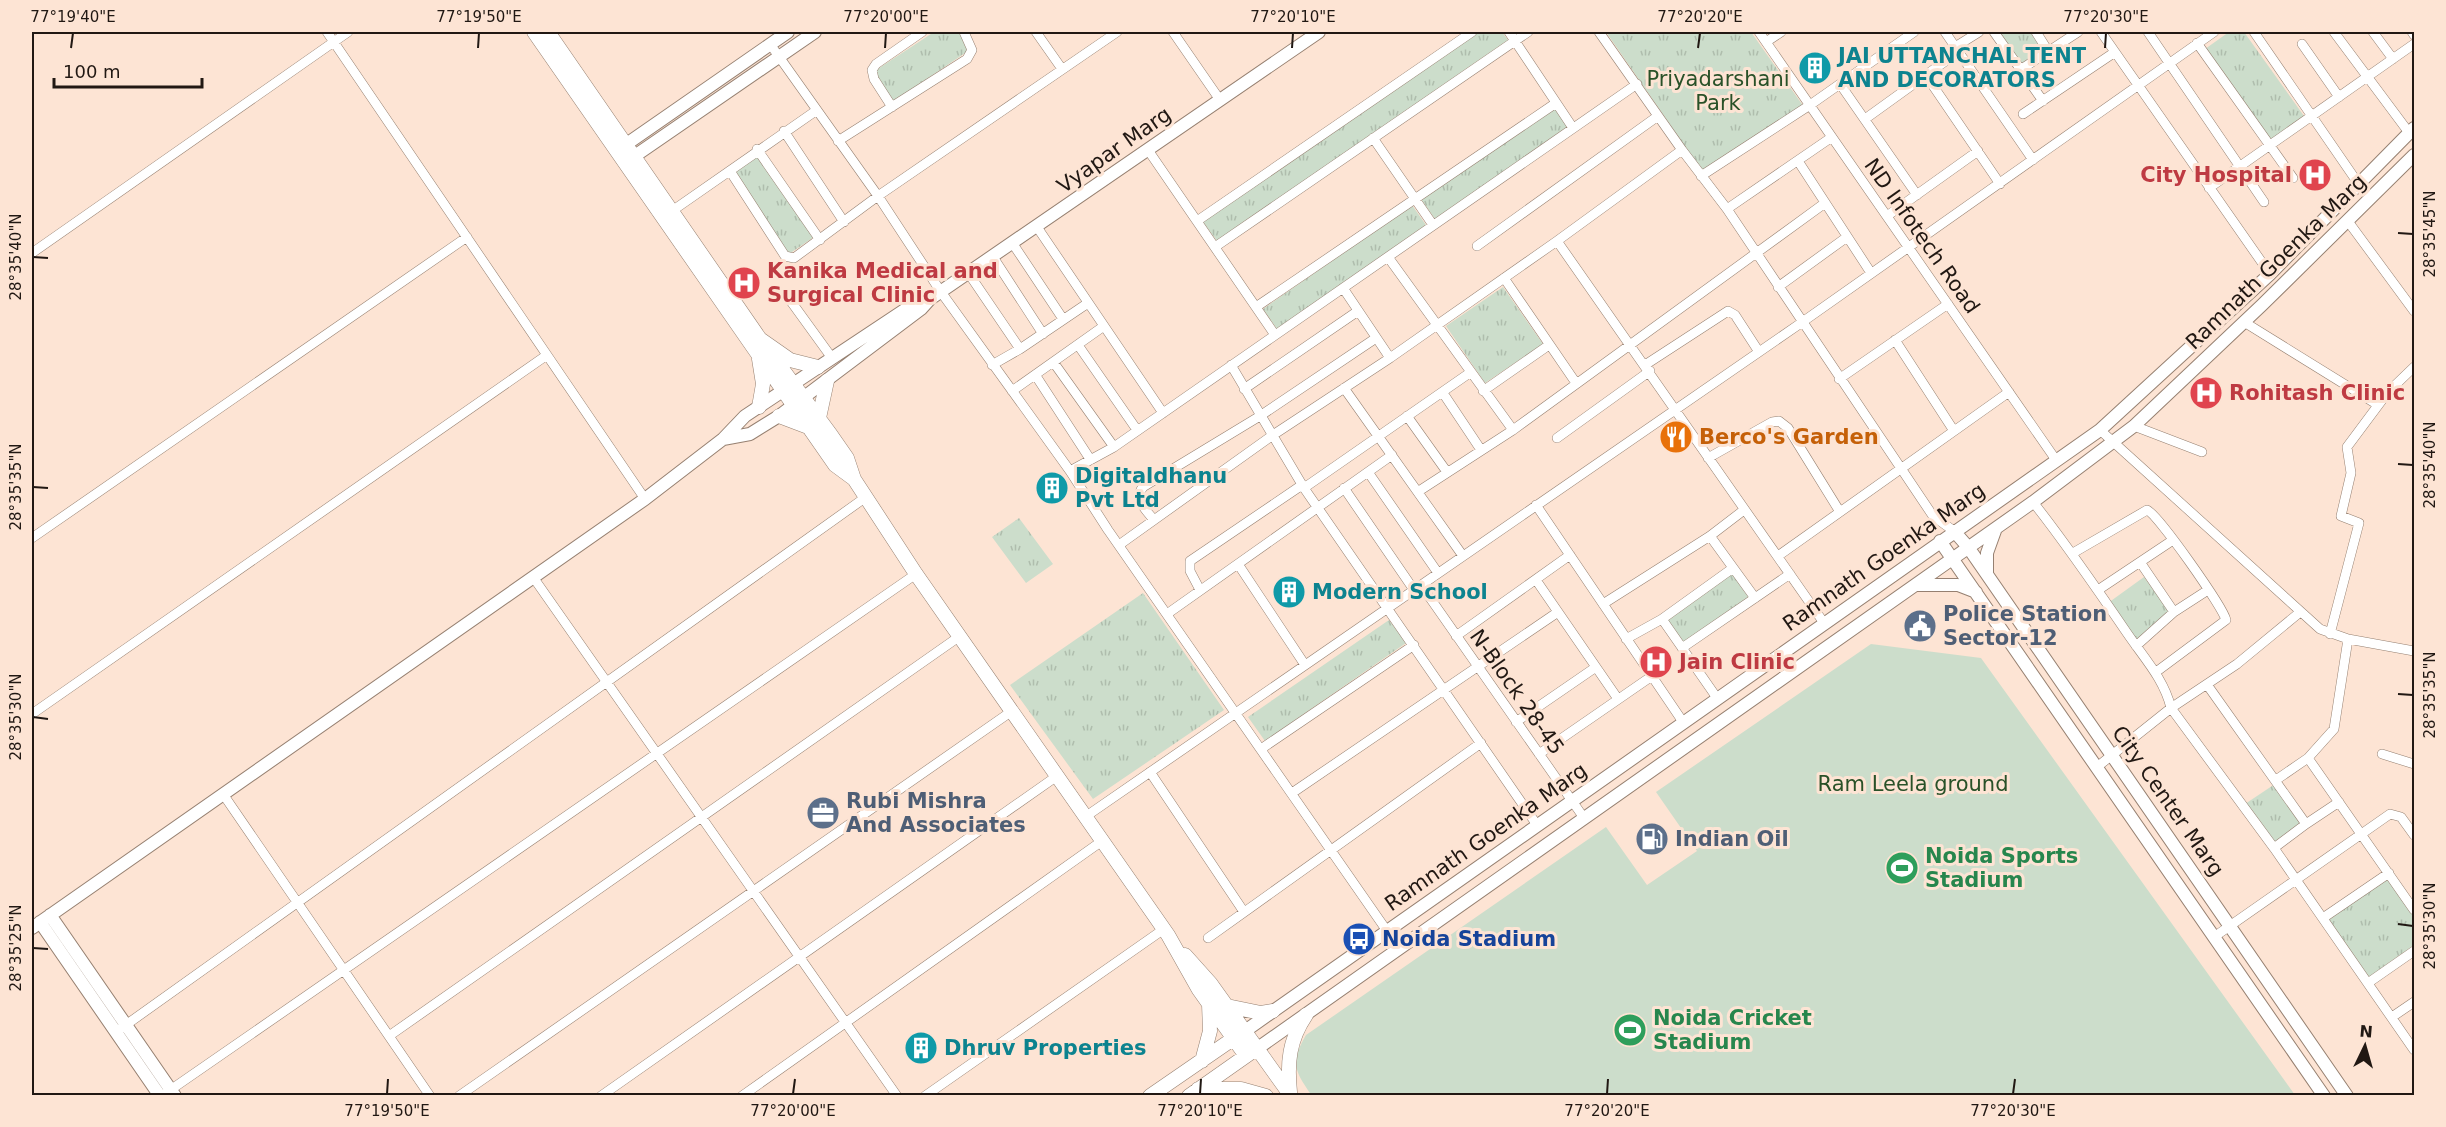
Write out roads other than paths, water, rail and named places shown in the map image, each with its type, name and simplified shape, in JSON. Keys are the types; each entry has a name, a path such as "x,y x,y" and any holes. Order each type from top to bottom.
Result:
{"main road":[{"path":"534,32 672,211 760,339 813,423 847,458 854,479 916,573 1166,932 1209,1004 1240,1034"},
{"path":"548,32 758,355 789,388"},
{"path":"760,339 790,360 818,367"},
{"path":"758,355 763,384 759,407"},
{"path":"813,423 827,381"},
{"path":"780,416 813,423"},
{"path":"1166,932 1227,1005 1240,1034 1252,1052 1291,1095"},
{"path":"1202,1061 1210,1031 1209,1004"},
{"path":"1227,1005 1261,1013 1273,1011"},
{"path":"1291,1095 1288,1071 1291,1045 1295,1031 1306,1015"},
{"path":"1150,1095 1240,1034"},
{"path":"1193,1092 1252,1052"},
{"path":"1193,1092 1241,1089 1266,1095"}],"street":[{"path":"327,32 645,499"},
{"path":"32,253 348,32"},
{"path":"626,154 788,32"},
{"path":"626,154 815,32"},
{"path":"892,107 872,75 872,70 876,64 922,32"},
{"path":"838,141 971,55 971,45 964,32"},
{"path":"1036,32 1062,69"},
{"path":"730,171 785,256 794,258 878,196 1116,32"},
{"path":"1173,32 1220,100"},
{"name":"Vyapar Marg","path":"723,439 750,434 780,416 935,296 1319,32"},
{"path":"1197,221 1472,32"},
{"path":"1509,32 1573,128"},
{"path":"1215,247 1528,32"},
{"path":"1599,32 1726,209 1801,323 1937,520 1954,531"},
{"name":"ND Infotech Road","path":"1759,32 2056,460"},
{"path":"1766,42 1781,32"},
{"path":"1701,176 1810,105 1914,32"},
{"path":"1945,32 2034,160"},
{"path":"1865,119 1979,32"},
{"path":"1995,32 2043,102"},
{"path":"2036,32 2048,51"},
{"path":"2020,70 2078,32"},
{"path":"2101,32 2270,274"},
{"path":"1085,817 1909,248 2137,84 2214,32"},
{"path":"2254,32 2360,186"},
{"path":"2334,32 2367,77 2412,131"},
{"path":"2373,32 2393,59"},
{"path":"2153,33 2169,62 2264,202"},
{"path":"2198,43 2293,178"},
{"path":"770,44 878,196 935,296 992,364 1070,471 1119,546 1387,931"},
{"path":"2302,44 2339,97"},
{"path":"2210,188 2415,44"},
{"path":"2023,114 2115,52"},
{"path":"1925,74 2000,184"},
{"path":"1070,471 1114,447 1637,84"},
{"path":"1840,84 1917,195"},
{"path":"1256,307 1556,103"},
{"path":"672,211 817,110"},
{"path":"1477,246 1658,116"},
{"path":"784,131 844,222"},
{"name":"Ramnath Goenka Marg","path":"1240,1034 2100,430 2270,274 2360,186 2412,131"},
{"path":"1726,209 1832,137"},
{"path":"1373,138 1433,225"},
{"path":"758,149 820,240"},
{"path":"1148,150 1275,335"},
{"path":"1119,546 1273,435 1390,358 1557,241 1682,150"},
{"path":"1887,216 1978,151"},
{"name":"Ramnath Goenka Marg","path":"1252,1052 2033,502 2115,441 2134,426 2244,322 2415,155"},
{"path":"1798,161 1871,273"},
{"path":"1419,491 1513,430 1825,203"},
{"path":"2347,220 2415,311"},
{"path":"1037,227 1163,413"},
{"path":"32,538 467,237"},
{"path":"1778,287 1847,237"},
{"path":"1557,241 1824,623"},
{"path":"1013,244 1063,319"},
{"path":"993,257 1043,334"},
{"path":"1388,257 1513,430"},
{"path":"969,274 1020,349"},
{"path":"1504,278 1576,383"},
{"path":"1343,288 1390,358"},
{"name":"Vyapar Marg","path":"40,922 645,499 723,439 739,421 759,407 915,303 935,296"},
{"path":"790,300 832,358"},
{"path":"992,364 1020,349 1088,303"},
{"path":"1839,379 1948,304"},
{"path":"1245,389 1358,311"},
{"path":"1557,438 1647,368 1728,311 1735,315 1759,352"},
{"path":"2244,322 2378,405"},
{"path":"1012,391 1104,326"},
{"path":"1154,520 1139,498 1139,492 1143,487 1260,416 1376,338"},
{"path":"1896,340 1954,431"},
{"path":"1078,345 1137,430"},
{"path":"1483,391 1549,345"},
{"path":"32,714 547,355"},
{"path":"1054,363 1114,447"},
{"path":"1231,365 1303,486 1538,825"},
{"path":"2330,634 2359,523 2341,516 2351,473 2347,447 2378,405 2415,367"},
{"path":"1200,590 1189,566 1194,557 1379,437 1471,372"},
{"path":"1036,376 1090,459"},
{"path":"1344,388 1463,556"},
{"path":"1778,556 2009,392"},
{"path":"1443,393 1481,450"},
{"path":"1407,416 1447,472"},
{"path":"1708,459 1772,422 1779,421 1788,428 1840,512"},
{"path":"2134,426 2202,453"},
{"path":"2100,430 2115,441 2300,613 2330,634 2415,651"},
{"path":"1167,614 1392,455"},
{"path":"1368,472 1438,573"},
{"name":"N-Block 28-45","path":"1344,488 1456,636 1584,818"},
{"path":"121,1028 866,497"},
{"path":"2033,502 2073,553 2156,672 2168,696 2171,708 2274,848 2414,1050"},
{"path":"1536,505 1683,722"},
{"path":"1603,604 1710,536 1744,510"},
{"path":"2073,553 2147,510 2155,515 2208,590 2225,616 2225,622 2156,672"},
{"path":"1937,520 1940,541"},
{"path":"1987,574 1987,553 1996,528"},
{"name":"City Center Marg","path":"1954,531 1987,574 2347,1095"},
{"path":"1710,536 1755,598"},
{"path":"2098,590 2173,540"},
{"name":"City Center Marg","path":"1940,541 2324,1095"},
{"path":"1456,636 1570,555"},
{"path":"2140,562 2174,612"},
{"path":"1238,564 1305,665"},
{"path":"1626,639 1662,619 1733,568"},
{"path":"40,922 121,1028 167,1094 916,573"},
{"path":"1682,648 1790,574"},
{"path":"533,577 897,1095"},
{"path":"1536,580 1618,699"},
{"path":"1915,585 1958,585 1976,592"},
{"path":"2136,646 2174,612 2208,590"},
{"path":"1292,793 1446,691 1558,612"},
{"path":"2097,767 2171,708 2208,686 2300,613"},
{"path":"1662,619 1717,698"},
{"path":"389,1036 960,636"},
{"path":"2276,780 2308,758 2334,729 2348,639"},
{"path":"1262,749 1414,645"},
{"path":"1516,722 1596,668"},
{"path":"1539,754 1652,675"},
{"path":"2208,686 2306,825"},
{"path":"459,1095 1012,711"},
{"path":"1208,938 1481,743"},
{"path":"2382,754 2415,764"},
{"path":"2308,758 2415,910"},
{"path":"1150,772 1244,912"},
{"path":"601,1095 1058,777"},
{"path":"224,794 430,1095"},
{"path":"2274,848 2339,802"},
{"path":"2214,937 2390,814 2396,813 2415,835"},
{"path":"742,1095 1102,841"},
{"path":"2323,918 2389,873"},
{"path":"925,1095 1166,932"},
{"path":"2368,983 2415,951"},
{"path":"2392,1017 2415,1002"}],"place":[{"name":"JAI UTTANCHAL TENT AND DECORATORS","path":"1815,68"},
{"name":"City Hospital","path":"2315,175"},
{"name":"Kanika Medical and Surgical Clinic","path":"744,283"},
{"name":"Rohitash Clinic","path":"2206,393"},
{"name":"Berco's Garden","path":"1676,437"},
{"name":"Digitaldhanu Pvt Ltd","path":"1052,488"},
{"name":"Modern School","path":"1289,592"},
{"name":"Police Station Sector-12","path":"1920,626"},
{"name":"Jain Clinic","path":"1656,662"},
{"name":"Rubi Mishra And Associates","path":"823,813"},
{"name":"Indian Oil","path":"1652,839"},
{"name":"Noida Sports Stadium","path":"1902,868"},
{"name":"Noida Stadium","path":"1359,939"},
{"name":"Noida Cricket Stadium","path":"1630,1030"},
{"name":"Dhruv Properties","path":"921,1048"}],"park label":[{"name":"Priyadarshani Park","path":"1718,91"},
{"name":"Ram Leela ground","path":"1913,784"}]}
